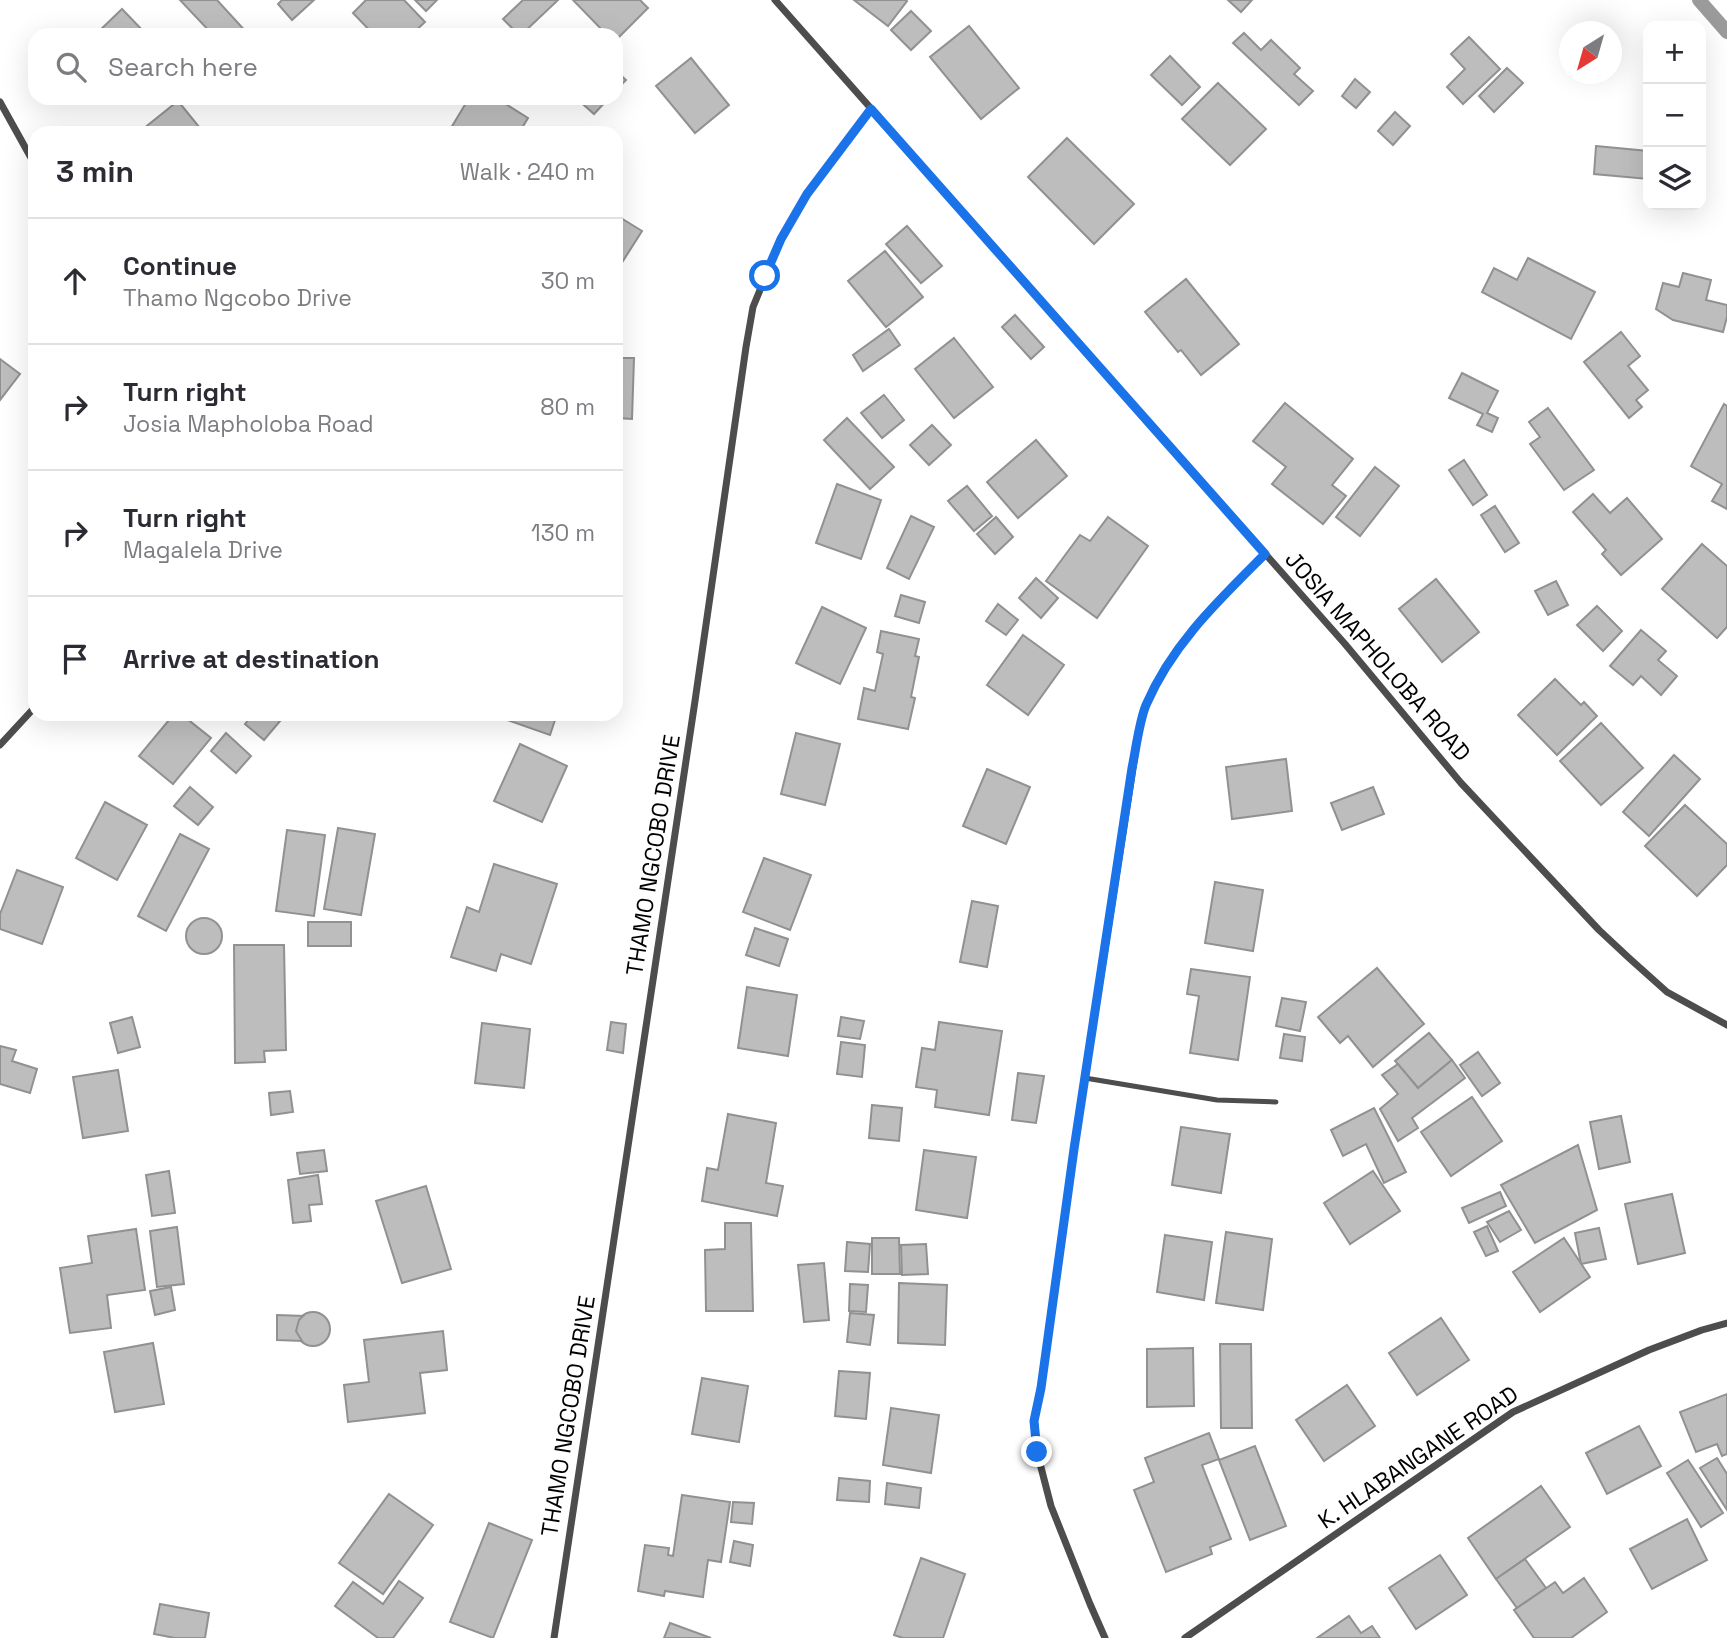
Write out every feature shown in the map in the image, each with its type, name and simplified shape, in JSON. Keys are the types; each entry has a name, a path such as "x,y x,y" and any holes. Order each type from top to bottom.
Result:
{"street":[{"name":"JOSIA MAPHOLOBA ROAD","path":"775,0 1345,644 1461,783 1600,930 1667,992 1727,1026"},
{"path":"0,102 28,152"},
{"name":"THAMO NGCOBO DRIVE","path":"554,1638 751,321 765,276 794,216 807,194 871,109"},
{"path":"1105,1638 1051,1506 1037,1452 1034,1421 1132,768 1145,707 1167,665 1202,618 1265,554"},
{"path":"0,745 28,715"},
{"name":"K. HLABANGANE ROAD","path":"1185,1638 1513,1412 1649,1350 1727,1323"}],"lane":[{"path":"1085,1078 1217,1100 1276,1102"}],"building":[{"path":"180,0 217,0 243,28 206,28"},
{"path":"282,0 314,0 292,20 278,4"},
{"path":"366,0 404,0 425,22 419,28 367,28 353,13"},
{"path":"415,0 437,0 426,11"},
{"path":"523,0 558,0 528,28 512,28 503,19"},
{"path":"573,0 640,0 648,8 623,33 623,28 600,28"},
{"path":"854,0 906,0 907,1 888,26"},
{"path":"1228,0 1252,0 1241,12"},
{"path":"122,9 140,28 102,28"},
{"path":"911,11 931,31 911,50 891,30"},
{"path":"969,26 1019,88 981,119 930,57"},
{"path":"1244,33 1261,50 1271,40 1300,68 1294,74 1313,91 1299,105 1233,43"},
{"path":"1469,37 1500,69 1463,104 1447,87 1465,69 1451,54"},
{"path":"1170,56 1200,87 1182,105 1151,75"},
{"path":"691,58 729,105 695,133 656,86"},
{"path":"1507,68 1523,83 1494,112 1479,96"},
{"path":"1355,79 1370,92 1356,108 1342,96"},
{"path":"1218,83 1266,129 1230,165 1182,119"},
{"path":"173,105 181,105 198,126 147,126"},
{"path":"465,105 507,105 528,118 523,126 452,126"},
{"path":"584,105 602,105 594,114"},
{"path":"1395,112 1410,126 1393,145 1378,131"},
{"path":"1067,138 1134,204 1094,244 1028,177"},
{"path":"1596,146 1643,151 1643,179 1594,174"},
{"path":"623,219 642,231 623,261"},
{"path":"907,226 942,266 921,283 886,244"},
{"path":"885,251 923,297 886,327 848,281"},
{"path":"1528,258 1595,292 1571,339 1482,292 1494,268 1517,280"},
{"path":"1683,273 1711,280 1706,300 1727,305 1723,332 1673,320 1656,309 1663,283 1679,287"},
{"path":"1186,279 1239,344 1201,375 1145,312"},
{"path":"1015,315 1044,347 1031,359 1002,327"},
{"path":"889,329 900,345 863,371 853,355"},
{"path":"1621,332 1640,356 1628,366 1648,390 1636,400 1642,407 1629,418 1584,362"},
{"path":"954,338 993,387 954,418 915,369"},
{"path":"623,358 634,358 632,419 623,418"},
{"path":"0,359 20,374 0,400"},
{"path":"1462,373 1498,391 1487,413 1498,418 1492,432 1477,425 1483,414 1449,398"},
{"path":"884,395 904,420 882,438 861,413"},
{"path":"1285,403 1353,459 1332,485 1346,496 1323,524 1272,484 1286,467 1253,441"},
{"path":"1724,404 1727,406 1727,509 1712,501 1722,484 1691,466"},
{"path":"1548,408 1594,470 1564,490 1530,444 1540,437 1529,422"},
{"path":"847,418 894,467 870,489 824,440"},
{"path":"932,425 951,445 929,465 910,445"},
{"path":"1036,440 1067,476 1018,518 987,482"},
{"path":"1464,460 1487,495 1473,505 1449,470"},
{"path":"1375,467 1399,486 1360,536 1336,517"},
{"path":"837,484 881,500 861,559 816,543"},
{"path":"967,486 992,516 974,531 948,501"},
{"path":"1593,494 1610,513 1627,498 1662,539 1621,575 1602,554 1606,550 1573,512"},
{"path":"1495,506 1519,543 1505,552 1481,515"},
{"path":"911,516 934,527 909,579 887,568"},
{"path":"996,517 1013,537 995,554 977,534"},
{"path":"1108,517 1148,546 1097,618 1046,581 1080,535 1090,541"},
{"path":"1702,544 1727,566 1727,627 1717,638 1662,589"},
{"path":"1036,578 1058,598 1041,618 1019,598"},
{"path":"1436,579 1479,632 1442,662 1399,609"},
{"path":"1556,581 1568,605 1548,615 1535,591"},
{"path":"901,595 925,602 919,623 895,616"},
{"path":"998,604 1018,620 1006,635 986,621"},
{"path":"1597,606 1622,631 1603,651 1577,625"},
{"path":"822,607 866,628 840,684 796,663"},
{"path":"1641,630 1666,651 1658,660 1677,676 1661,695 1641,676 1633,685 1610,666"},
{"path":"881,631 919,639 915,656 919,657 911,697 915,698 908,729 858,719 864,688 875,691 883,654 877,652"},
{"path":"1023,635 1064,665 1028,715 987,685"},
{"path":"1555,679 1581,705 1584,702 1597,716 1557,755 1518,715"},
{"path":"168,721 190,721 211,738 173,784 139,756"},
{"path":"247,721 280,721 264,740 245,724"},
{"path":"510,721 555,721 550,735"},
{"path":"1601,723 1643,768 1601,805 1560,761"},
{"path":"226,733 251,756 236,773 211,751"},
{"path":"796,733 840,744 825,805 781,794"},
{"path":"520,744 567,766 542,822 494,801"},
{"path":"1674,755 1700,779 1649,836 1623,812"},
{"path":"1286,759 1292,811 1232,819 1226,767"},
{"path":"987,769 1030,787 1006,844 963,826"},
{"path":"190,787 213,807 198,825 174,806"},
{"path":"1373,787 1384,814 1342,830 1331,803"},
{"path":"105,802 147,825 117,880 76,858"},
{"path":"1685,805 1727,844 1727,865 1697,896 1645,846"},
{"path":"338,828 375,834 361,915 324,909"},
{"path":"287,830 325,835 314,916 276,911"},
{"path":"180,834 209,849 166,931 138,916"},
{"path":"764,858 811,875 790,930 743,912"},
{"path":"494,864 557,884 531,964 501,954 496,971 451,957 467,907 479,912"},
{"path":"17,870 63,887 42,944 0,929 0,914"},
{"path":"1215,882 1263,890 1253,951 1205,943"},
{"path":"972,901 998,906 987,967 960,962"},
{"path":"204,918 217,923 222,936 217,949 204,954 191,949 186,936 191,923"},
{"path":"308,922 351,922 351,946 308,946"},
{"path":"755,928 788,939 779,966 746,955"},
{"path":"234,945 284,945 286,1050 264,1051 265,1062 235,1063"},
{"path":"1377,968 1424,1024 1373,1067 1348,1036 1340,1043 1318,1017"},
{"path":"1191,969 1250,977 1238,1060 1190,1053 1199,996 1187,994"},
{"path":"747,987 797,995 788,1056 738,1048"},
{"path":"1282,998 1306,1002 1300,1031 1276,1026"},
{"path":"132,1017 140,1047 118,1053 110,1023"},
{"path":"841,1017 864,1021 860,1039 838,1036"},
{"path":"611,1022 626,1024 623,1053 607,1050"},
{"path":"939,1022 1002,1031 989,1115 935,1107 937,1090 916,1087 922,1048 935,1050"},
{"path":"482,1023 530,1029 524,1088 475,1083"},
{"path":"1429,1033 1452,1060 1418,1088 1395,1061"},
{"path":"1284,1034 1305,1037 1302,1061 1280,1058"},
{"path":"841,1042 865,1045 862,1077 837,1074"},
{"path":"0,1046 16,1050 12,1061 37,1069 30,1093 0,1084"},
{"path":"1478,1052 1500,1083 1482,1096 1460,1065"},
{"path":"1452,1060 1465,1078 1412,1118 1418,1128 1398,1141 1380,1109 1398,1094 1382,1075 1398,1064 1418,1088"},
{"path":"118,1070 128,1131 83,1138 73,1077"},
{"path":"1018,1073 1044,1076 1036,1123 1012,1120"},
{"path":"290,1091 293,1112 271,1115 269,1093"},
{"path":"1472,1097 1502,1141 1451,1176 1421,1132"},
{"path":"872,1105 902,1108 899,1141 869,1138"},
{"path":"1374,1108 1406,1172 1384,1183 1366,1144 1343,1156 1331,1130"},
{"path":"728,1114 776,1123 766,1183 783,1186 777,1216 702,1201 707,1168 718,1170"},
{"path":"1621,1116 1630,1162 1599,1169 1590,1122"},
{"path":"1181,1127 1230,1134 1221,1193 1172,1185"},
{"path":"1578,1145 1597,1210 1535,1243 1501,1185"},
{"path":"324,1150 327,1171 300,1174 297,1153"},
{"path":"924,1150 976,1157 967,1218 916,1210"},
{"path":"169,1171 175,1213 152,1216 146,1175"},
{"path":"1373,1171 1400,1211 1350,1244 1324,1203"},
{"path":"318,1175 322,1204 309,1205 311,1221 293,1223 288,1180"},
{"path":"426,1186 451,1269 402,1283 376,1201"},
{"path":"1500,1192 1506,1206 1469,1223 1462,1208"},
{"path":"1672,1194 1685,1253 1638,1264 1625,1204"},
{"path":"1509,1211 1521,1230 1500,1242 1487,1222"},
{"path":"725,1223 751,1223 753,1311 706,1311 705,1250 725,1249"},
{"path":"1487,1226 1498,1251 1486,1256 1474,1232"},
{"path":"177,1227 184,1284 157,1287 150,1231"},
{"path":"1599,1228 1606,1259 1581,1264 1575,1233"},
{"path":"136,1229 145,1290 107,1295 111,1328 70,1333 60,1268 92,1263 88,1236"},
{"path":"1226,1232 1272,1239 1263,1310 1216,1303"},
{"path":"1165,1235 1212,1242 1204,1300 1157,1292"},
{"path":"872,1238 899,1238 900,1274 872,1274"},
{"path":"1564,1238 1590,1277 1540,1312 1513,1272"},
{"path":"847,1242 870,1244 868,1272 845,1271"},
{"path":"926,1244 928,1274 902,1275 901,1245"},
{"path":"824,1263 829,1320 804,1322 798,1265"},
{"path":"899,1283 947,1285 945,1345 898,1343"},
{"path":"850,1284 868,1285 866,1312 849,1311"},
{"path":"171,1287 175,1310 155,1315 150,1291"},
{"path":"313,1312 325,1317 330,1329 325,1341 313,1346 301,1341 296,1329 301,1317"},
{"path":"850,1313 874,1315 870,1345 847,1342"},
{"path":"277,1315 303,1316 296,1331 302,1341 277,1340"},
{"path":"1441,1318 1469,1360 1417,1395 1389,1353"},
{"path":"443,1331 447,1370 420,1373 425,1413 348,1422 344,1385 369,1382 364,1340"},
{"path":"153,1343 164,1404 115,1412 104,1352"},
{"path":"1220,1344 1251,1344 1252,1428 1221,1428"},
{"path":"1193,1348 1194,1406 1147,1407 1147,1349"},
{"path":"839,1371 870,1373 866,1419 835,1416"},
{"path":"702,1378 748,1386 739,1442 692,1434"},
{"path":"1347,1385 1375,1426 1324,1461 1296,1420"},
{"path":"1727,1394 1727,1454 1722,1456 1717,1444 1696,1452 1680,1412"},
{"path":"891,1408 939,1415 931,1473 883,1465"},
{"path":"1639,1426 1661,1466 1607,1494 1586,1453"},
{"path":"1209,1433 1219,1459 1202,1465 1231,1539 1210,1547 1212,1554 1166,1572 1134,1490 1154,1482 1145,1458"},
{"path":"1255,1446 1286,1526 1250,1540 1219,1460"},
{"path":"1717,1458 1727,1474 1727,1510 1700,1468"},
{"path":"1688,1460 1723,1513 1701,1527 1667,1473"},
{"path":"839,1478 870,1481 869,1502 837,1500"},
{"path":"887,1483 921,1488 919,1508 885,1504"},
{"path":"1541,1486 1570,1527 1496,1579 1468,1538"},
{"path":"389,1494 433,1525 383,1594 339,1563"},
{"path":"682,1495 730,1502 721,1562 708,1560 703,1597 665,1591 664,1596 638,1591 645,1545 669,1548 668,1555 673,1556"},
{"path":"733,1502 754,1503 752,1524 731,1522"},
{"path":"1687,1519 1707,1560 1652,1589 1630,1549"},
{"path":"489,1523 532,1540 493,1638 450,1622"},
{"path":"734,1541 753,1545 750,1566 730,1562"},
{"path":"1440,1555 1467,1595 1416,1629 1389,1588"},
{"path":"921,1558 965,1574 943,1638 903,1638 894,1635"},
{"path":"1525,1559 1546,1588 1517,1608 1496,1579"},
{"path":"1584,1578 1607,1612 1571,1638 1534,1638 1514,1610 1555,1582 1563,1593"},
{"path":"399,1581 423,1598 393,1638 378,1638 335,1606 353,1582 383,1604"},
{"path":"160,1604 209,1613 205,1638 175,1638 154,1634"},
{"path":"1349,1616 1361,1633 1372,1626 1380,1638 1317,1638"},
{"path":"670,1623 711,1638 664,1638"}],"waterway":[{"path":"1699,0 1727,32"}],"route":[{"path":"765,276 781,239 807,194 871,109 1265,554 1202,618 1167,665 1145,707 1132,768 1034,1421 1037,1452"}]}
